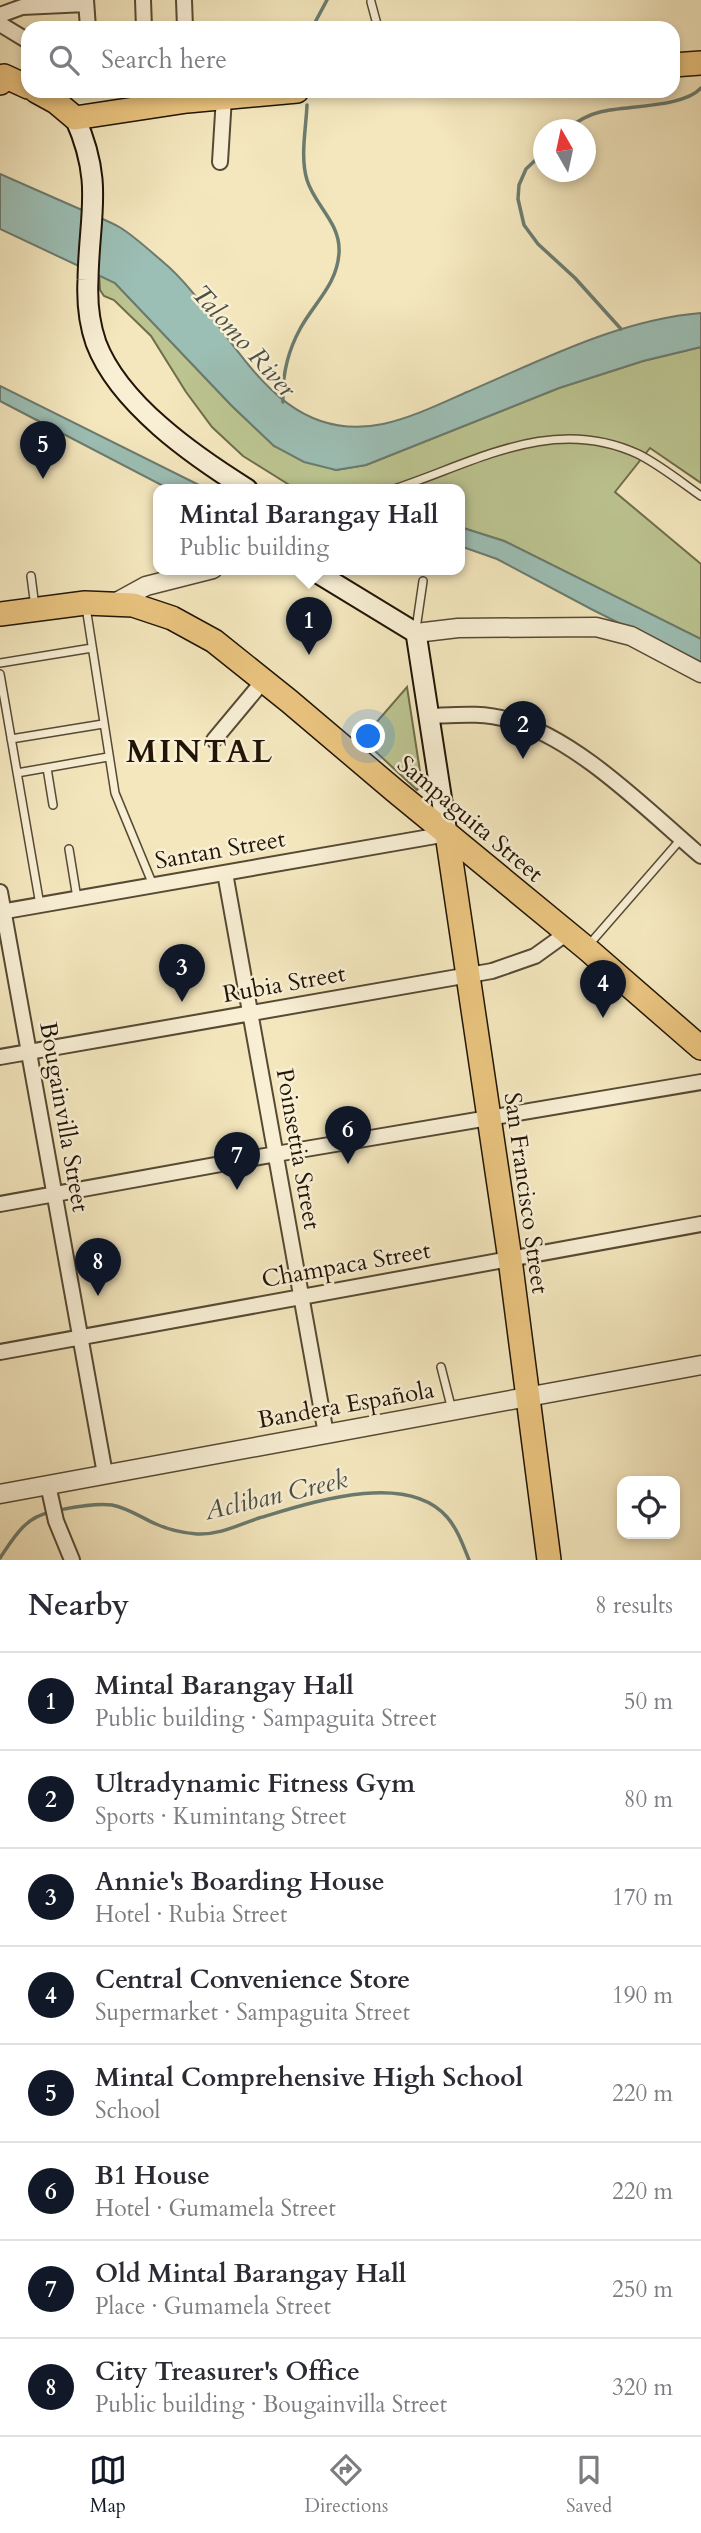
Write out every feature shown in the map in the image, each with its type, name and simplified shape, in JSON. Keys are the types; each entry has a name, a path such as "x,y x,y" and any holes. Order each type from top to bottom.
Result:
{"main road":[{"path":"680,64 701,63"},
{"path":"1,78 21,84"},
{"path":"49,98 75,118 91,162 94,202 88,279 94,334 105,361 116,378 152,418 191,451 240,484"},
{"path":"75,118 177,98"},
{"path":"321,575 416,633 447,834"},
{"name":"Sampaguita Street","path":"0,614 85,603 115,603 151,610 172,618 214,641 586,948 701,1048"},
{"name":"San Francisco Street","path":"447,834 509,1259 549,1560"}],"street":[{"path":"143,0 144,21"},
{"path":"184,0 185,21"},
{"path":"0,15 22,7 86,2 87,21"},
{"path":"0,24 21,37"},
{"path":"220,162 224,98"},
{"path":"115,603 146,586 189,575"},
{"path":"416,633 458,628 596,627 631,636 701,673"},
{"path":"214,740 264,680"},
{"path":"429,716 489,716 535,729 574,751 701,856"},
{"name":"Santan Street","path":"2,911 447,834"},
{"name":"Poinsettia Street","path":"225,873 326,1434"},
{"name":"Bougainvilla Street","path":"0,892 106,1474"},
{"name":"Rubia Street","path":"0,1057 469,976 514,965 535,956 567,933"},
{"path":"0,1204 701,1082"},
{"name":"Champaca Street","path":"0,1352 701,1224"},
{"name":"Bandera Española","path":"0,1493 50,1494 106,1474 701,1365"},
{"path":"50,1494 56,1521 72,1560"}],"lane":[{"path":"371,2 376,21"},
{"path":"407,484 503,448 580,440 612,444 640,455 701,496"},
{"path":"31,576 35,608"},
{"path":"416,633 423,581"},
{"path":"85,603 115,793 153,885"},
{"path":"0,663 92,648"},
{"path":"0,674 40,905"},
{"path":"11,739 103,724"},
{"path":"17,772 108,757"},
{"path":"47,768 53,805"},
{"path":"586,948 681,839"},
{"path":"69,849 77,898"},
{"path":"441,1367 452,1411"}],"green space":[{"path":"99,274 115,283 231,405 274,446 336,470 366,465 559,388 643,361 701,347 701,483 650,448 615,492 701,564 701,639 504,541 465,529 465,484 288,484 243,456 212,427 186,392 151,336 100,290"},
{"path":"407,687 422,784 417,790 362,739"}],"water":[{"path":"0,174 116,225 126,232 187,285 255,373 281,398 310,417 343,426 383,424 404,418 581,343 670,317 701,313 701,347 643,361 559,388 366,465 336,470 304,462 274,446 231,405 115,283 0,229"},
{"path":"0,386 197,484 159,484 0,401"},
{"path":"465,529 504,541 701,639 701,664 593,610 497,559 465,548"}],"waterway":[{"path":"316,21 327,0"},
{"path":"582,119 611,110 668,103 682,99 701,88"},
{"name":"Talomo River","path":"283,402 285,374 292,346 334,275 339,253 336,233 311,189 305,171 307,105"},
{"path":"533,162 526,169 519,185 518,199 524,225 538,244 575,278 621,329"},
{"name":"Acliban Creek","path":"59,1510 112,1505 171,1530 205,1534 330,1499 357,1494 407,1495 429,1503 447,1517 469,1560"},
{"name":"Acliban Creek","path":"0,1558 27,1523 51,1512"}],"place":[{"name":"Mintal Comprehensive High School","path":"43,479"},
{"name":"Mintal Barangay Hall","path":"309,655"},
{"name":"Ultradynamic Fitness Gym","path":"523,759"},
{"name":"Annie's Boarding House","path":"182,1002"},
{"name":"Central Convenience Store","path":"603,1018"},
{"name":"B1 House","path":"348,1164"},
{"name":"Old Mintal Barangay Hall","path":"237,1190"},
{"name":"City Treasurer's Office","path":"98,1296"}],"district":[{"name":"MINTAL","path":"200,752"}]}
